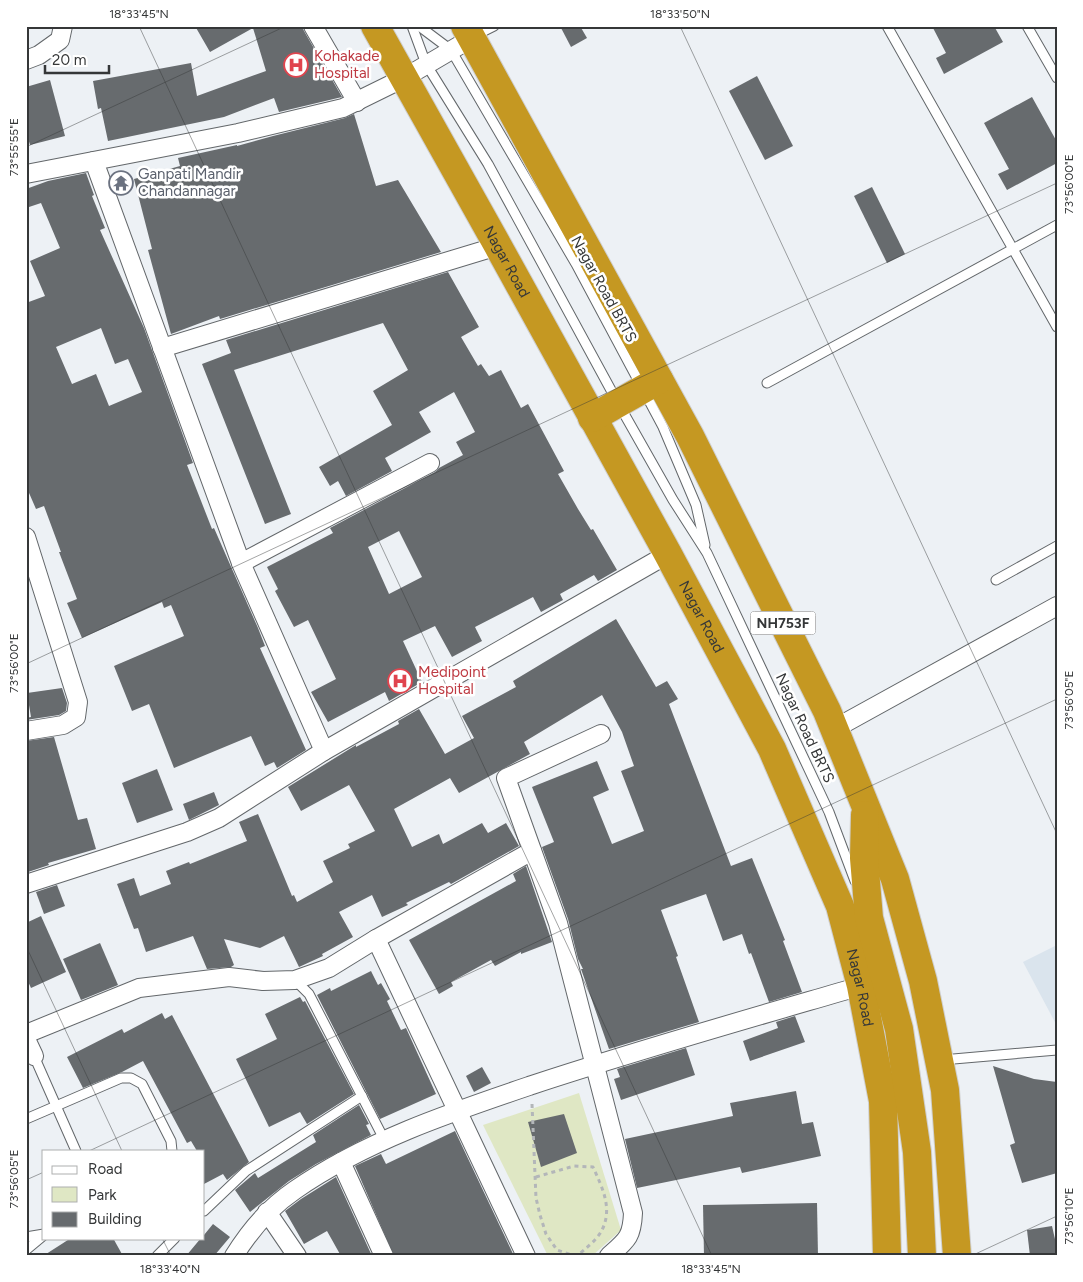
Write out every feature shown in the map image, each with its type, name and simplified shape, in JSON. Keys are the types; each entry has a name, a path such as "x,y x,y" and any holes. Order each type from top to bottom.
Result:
{"highway":[{"name":"Nagar Road","path":"375,26 415,71 498,246 668,554 772,749 840,906 861,986 883,1101 887,1256"},
{"name":"NH753F","path":"470,35 651,384 690,436 827,710 866,806 895,879 923,981 939,1060 945,1090 957,1256"},
{"path":"592,418 651,384"},
{"path":"866,806 864,858 869,918 899,1029 917,1152 922,1256"}],"street":[{"path":"26,60 39,55 60,40 63,26"},
{"path":"313,26 357,102"},
{"path":"26,174 238,133 343,108 415,71 470,35"},
{"path":"94,161 241,563 324,751"},
{"path":"162,348 498,246"},
{"path":"241,563 430,463"},
{"path":"26,537 34,581 78,702 76,716 63,725 26,731"},
{"path":"26,884 187,832 219,818 324,751 668,554"},
{"path":"834,729 1057,606"},
{"path":"601,734 506,778 558,923 633,1213 632,1229 626,1241 609,1256"},
{"path":"26,1034 139,988 229,977 262,981 295,980 329,968 376,939 532,851"},
{"path":"376,939 526,1256"},
{"path":"234,1256 244,1240 267,1212 295,1190 341,1162 385,1141 458,1110 595,1064 861,986"},
{"path":"26,1039 34,1056"},
{"path":"341,1162 384,1256"},
{"path":"267,1212 296,1256"}],"lane":[{"name":"Nagar Road BRTS","path":"412,26 415,71 488,164 618,403 673,500 707,553 829,812 869,918"},
{"path":"419,26 470,35"},
{"path":"887,26 1057,328"},
{"path":"1027,26 1057,78"},
{"path":"767,383 1057,225"},
{"name":"Nagar Road BRTS","path":"651,384 663,427 696,505 707,553"},
{"path":"996,580 1057,546"},
{"path":"295,980 309,994 385,1141"},
{"path":"939,1060 1057,1050"},
{"path":"34,1056 76,1150"},
{"path":"26,1119 121,1078 132,1078 142,1084 171,1141 172,1150"},
{"path":"205,1210 246,1171 362,1096"},
{"path":"26,1237 42,1235"},
{"path":"26,1250 42,1237"},
{"path":"157,1256 173,1240"}],"path":[{"path":"531,1086 536,1198 546,1234 557,1250 576,1256 602,1231 607,1210 604,1191 593,1167 574,1166 536,1177"}],"shaded area":[{"path":"1057,945 1057,1026 1023,962"}],"green space":[{"path":"579,1093 621,1230 592,1256 548,1256 483,1125"}],"building":[{"path":"195,26 302,26 342,97 279,112 274,98 224,117 108,141 101,108 98,109 93,81 191,63 197,96 266,71 253,28 210,52"},
{"path":"560,26 580,26 587,38 571,47"},
{"path":"932,26 994,26 1003,42 944,74 936,58 946,53"},
{"path":"757,76 793,146 765,160 729,91"},
{"path":"50,80 65,136 30,145 26,131 26,87"},
{"path":"1032,97 1057,142 1057,163 1007,190 998,174 1009,169 984,123"},
{"path":"354,114 376,186 398,180 441,252 220,319 219,316 171,334 148,250 152,249 134,179 180,166 178,158 237,146"},
{"path":"86,173 94,195 92,196 105,228 100,230 144,328 193,463 187,465 212,529 214,528 258,628 265,646 260,648 306,750 277,768 274,762 265,766 251,736 174,768 149,704 132,711 114,666 184,636 171,605 164,608 162,602 82,638 67,603 77,599 59,552 61,552 44,506 36,509 26,486 26,303 45,296 30,261 60,248 41,203 26,208 26,189 48,181","holes":["101,328 115,364 128,359 142,392 109,406 96,374 72,384 56,347"]},
{"path":"872,187 905,254 887,263 854,196"},
{"path":"448,272 479,327 461,337 478,366 481,364 489,376 501,370 521,408 528,404 564,471 558,474 617,570 598,581 594,575 560,594 563,600 541,612 533,597 475,627 482,641 452,657 435,626 403,641 422,682 389,701 385,692 328,722 311,692 336,679 308,620 294,627 275,591 278,589 267,567 333,533 330,528 463,455 456,442 475,432 454,392 419,412 431,432 385,458 392,471 346,496 338,481 330,486 319,467 392,425 373,391 408,370 383,323 234,370 291,514 265,524 202,364 231,353 226,340","holes":["399,531 422,577 389,594 368,547"]},
{"path":"616,619 656,687 667,681 678,699 669,704 731,866 752,858 785,940 783,941 802,992 769,1002 742,934 723,941 706,894 661,910 699,1022 609,1049 581,969 583,969 578,959 568,919 542,847 554,842 532,787 597,761 609,790 593,797 612,844 644,831 621,771 634,766 622,732 602,695 524,742 530,754 459,793 450,778 394,809 412,847 439,834 443,844 482,823 488,833 506,823 519,846 451,884 449,882 382,917 372,895 339,912 353,937 322,954 323,956 299,967 284,936 260,948 224,939 234,965 231,967 207,969 193,936 146,952 138,928 134,929 117,884 134,878 140,896 171,884 166,871 189,862 190,864 247,841 239,822 258,814 292,896 294,895 297,902 333,882 323,861 350,848 348,844 375,831 349,785 301,811 288,787 356,745 356,747 399,724 398,721 419,709 445,754 474,738 462,716 516,687 513,681"},
{"path":"62,688 67,703 66,711 59,715 26,720 26,718 31,717 27,693"},
{"path":"54,737 78,820 87,818 96,849 48,863 49,865 28,872 26,867 26,741"},
{"path":"157,769 173,810 137,823 122,783"},
{"path":"214,792 219,805 189,820 183,804"},
{"path":"526,866 552,942 521,954 521,952 495,966 491,960 451,982 453,986 439,994 409,940 516,881 513,874"},
{"path":"57,885 65,906 44,914 36,892"},
{"path":"41,916 66,972 31,988 26,977 26,923"},
{"path":"100,943 118,985 81,1000 63,959"},
{"path":"371,971 378,985 381,983 390,999 387,1001 401,1030 406,1028 436,1094 380,1119 317,995 330,988 331,991"},
{"path":"300,997 303,1002 305,1001 354,1094 307,1124 300,1112 269,1127 236,1059 277,1039 265,1014"},
{"path":"162,1013 165,1019 172,1015 249,1162 227,1180 223,1174 205,1183 205,1150 196,1150 191,1141 187,1143 143,1061 83,1088 67,1057 122,1029 124,1033"},
{"path":"795,1016 805,1042 750,1061 743,1041 778,1028 776,1022"},
{"path":"686,1048 695,1075 621,1100 614,1079 620,1077 617,1069"},
{"path":"993,1066 1034,1079 1057,1082 1057,1173 1022,1183 1010,1145 1015,1143"},
{"path":"482,1067 491,1083 474,1092 466,1076"},
{"path":"796,1091 802,1124 813,1122 821,1156 742,1173 740,1167 637,1188 625,1139 733,1116 730,1103"},
{"path":"359,1105 369,1124 366,1125 371,1135 316,1164 289,1181 250,1212 235,1190 255,1173 258,1178 316,1142 313,1135"},
{"path":"564,1114 577,1153 541,1167 528,1122"},
{"path":"455,1131 514,1256 394,1256 355,1166 381,1154 386,1164"},
{"path":"336,1177 372,1256 341,1256 327,1231 304,1244 285,1211"},
{"path":"817,1203 818,1256 704,1256 703,1205"},
{"path":"213,1224 230,1237 214,1256 186,1256 199,1240 205,1240 205,1234"},
{"path":"1052,1226 1057,1256 1030,1256 1027,1230"},
{"path":"68,1240 114,1240 123,1256 43,1256"}],"place":[{"name":"Kohakade Hospital","path":"296,65"},
{"name":"Ganpati Mandir Chandannagar","path":"121,183"},
{"name":"Medipoint Hospital","path":"400,681"}]}
